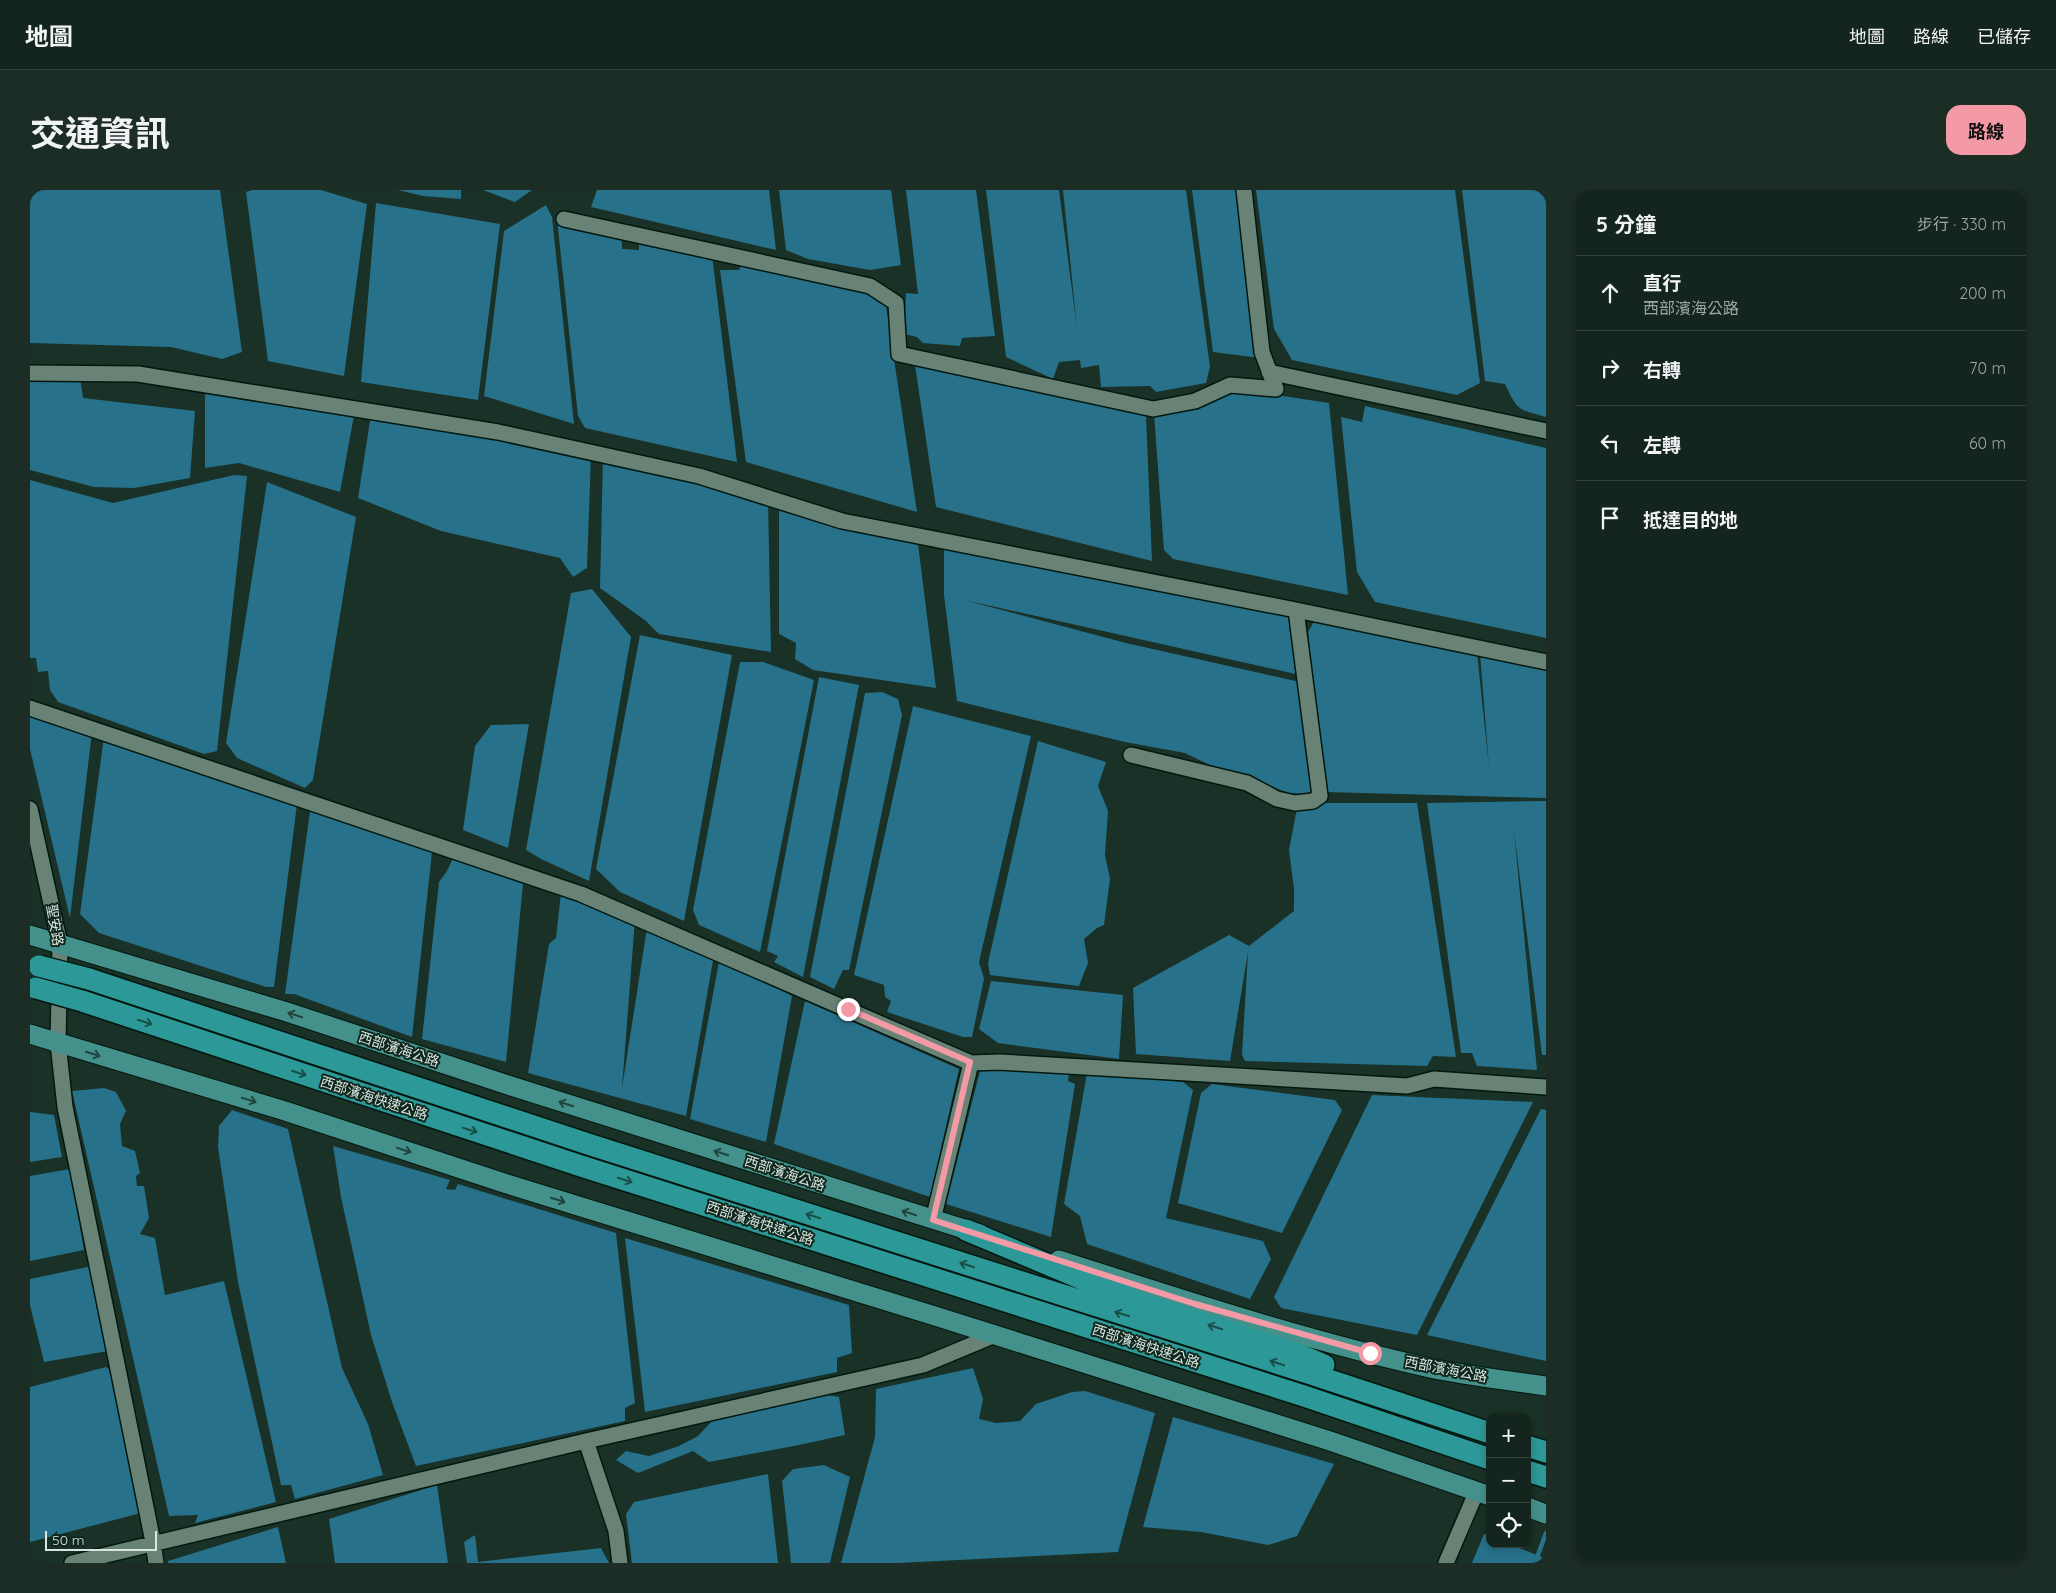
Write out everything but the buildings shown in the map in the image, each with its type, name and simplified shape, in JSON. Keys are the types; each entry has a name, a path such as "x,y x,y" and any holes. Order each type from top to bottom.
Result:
{"highway":[{"name":"西部濱海快速公路","path":"35,964 89,979 588,1144 1486,1431"},
{"name":"西部濱海快速公路","path":"33,987 82,1001 580,1166 1295,1393 1487,1458"},
{"path":"966,1230 1132,1300 1293,1352 1486,1430"}],"main road":[{"name":"西部濱海公路","path":"30,934 287,1012 511,1086 1195,1304 1431,1368 1546,1386"},
{"path":"30,1034 285,1111 516,1187 1330,1441 1483,1494"},
{"path":"1531,1509 1546,1514"}],"street":[{"path":"564,219 870,286 896,303 899,354 1153,409 1195,401 1230,385 1276,389 1262,352 1244,190"},
{"path":"30,372 138,374 498,432 699,476 842,521 1296,610 1546,662"},
{"path":"1269,372 1546,431"},
{"path":"1131,755 1246,783 1277,799 1295,803 1313,801 1320,796 1296,610"},
{"path":"30,708 581,894 970,1062 1407,1086 1434,1079 1546,1086"},
{"name":"聖安路","path":"30,809 60,944 58,1043 64,1107 156,1563"},
{"path":"933,1220 970,1062"},
{"path":"72,1563 153,1542 586,1441 923,1365 995,1335"},
{"path":"586,1441 616,1531 620,1563"},
{"path":"1446,1563 1483,1494"}],"water":[{"path":"30,190 220,190 242,352 222,359 171,347 30,343"},
{"path":"252,190 321,190 367,204 344,376 268,361 246,192"},
{"path":"398,190 461,190 461,199 423,196"},
{"path":"483,190 532,190 515,202"},
{"path":"597,190 769,190 776,250 591,207"},
{"path":"779,190 891,190 901,265 870,270 808,259 786,250"},
{"path":"906,190 976,190 995,336 962,338 960,346 923,343 917,337 904,334 906,293 918,294"},
{"path":"986,190 1059,190 1077,328 1063,190 1186,190 1210,367 1206,383 1156,392 1150,386 1101,387 1099,365 1081,368 1080,360 1059,362 1053,379 1006,357"},
{"path":"1192,190 1237,190 1260,358 1213,352"},
{"path":"1256,190 1455,190 1480,383 1457,395 1292,360 1274,329"},
{"path":"1462,190 1546,190 1546,417 1520,408 1505,384 1485,381"},
{"path":"376,203 500,224 478,400 361,382"},
{"path":"546,205 552,217 574,424 484,396 504,231"},
{"path":"557,219 621,224 622,249 639,250 639,233 711,246 737,462 585,428 578,416"},
{"path":"744,258 874,284 885,299 917,512 746,462 720,270 739,270"},
{"path":"915,365 1146,415 1152,561 936,507"},
{"path":"80,377 83,398 195,411 190,478 134,488 94,487 30,470 30,378"},
{"path":"205,381 355,410 340,492 239,463 205,468"},
{"path":"1232,388 1329,403 1348,595 1173,559 1164,550 1154,414"},
{"path":"1365,406 1546,448 1546,638 1375,602 1357,572 1341,417 1362,422"},
{"path":"372,408 591,455 587,568 573,577 560,558 441,531 358,498"},
{"path":"603,455 768,500 771,652 659,634 646,621 600,588"},
{"path":"234,475 247,476 217,751 204,754 58,702 50,690 48,671 38,672 36,658 30,658 30,480 113,503"},
{"path":"267,482 356,517 313,780 305,788 237,758 226,743"},
{"path":"779,501 917,536 936,688 813,670 795,659 796,643 779,634"},
{"path":"944,549 1295,616 1300,675 964,600 1126,643 1300,682 1312,794 1289,793 1214,767 1185,753 1125,742 957,701 944,595"},
{"path":"592,589 631,637 589,881 526,850 571,593"},
{"path":"1318,615 1476,643 1489,767 1480,653 1546,666 1546,798 1326,792 1308,632"},
{"path":"640,635 732,655 684,921 620,892 596,869"},
{"path":"740,662 763,662 814,680 760,952 699,925 693,910"},
{"path":"819,677 859,685 803,977 774,962 778,956 767,951"},
{"path":"882,692 898,699 902,715 849,970 843,970 834,989 810,977 865,693"},
{"path":"913,706 1031,736 979,962 984,979 972,1037 963,1037 887,1012 891,1001 885,997 884,985 854,975"},
{"path":"30,711 92,732 70,918 30,749"},
{"path":"529,724 508,848 463,830 475,746 491,725"},
{"path":"104,737 297,804 274,987 266,987 99,933 80,914"},
{"path":"1038,741 1106,762 1098,786 1108,811 1105,855 1110,879 1104,925 1097,928 1084,939 1088,963 1079,986 990,975 988,963"},
{"path":"1546,801 1546,1055 1542,1055 1514,831 1537,1070 1477,1066 1472,1053 1461,1053 1427,803"},
{"path":"1298,803 1417,803 1456,1057 1433,1056 1427,1066 1245,1061 1242,1055 1248,952 1230,1061 1136,1054 1133,988 1229,935 1249,946 1294,911 1294,889 1289,850"},
{"path":"310,811 432,852 412,1037 294,994 285,994"},
{"path":"453,858 523,884 506,1062 422,1039 439,882"},
{"path":"561,893 635,919 622,1088 647,928 714,955 686,1116 528,1073 549,944 556,938"},
{"path":"720,956 792,996 766,1142 690,1119"},
{"path":"991,981 1123,995 1119,1059 998,1043 979,1029"},
{"path":"805,1001 959,1069 930,1197 774,1144"},
{"path":"982,1063 1069,1071 1068,1081 1075,1084 1051,1237 946,1204"},
{"path":"1087,1073 1183,1082 1193,1090 1166,1218 1263,1241 1271,1259 1250,1299 1087,1244 1080,1216 1064,1204"},
{"path":"1212,1084 1335,1100 1342,1110 1282,1233 1178,1203 1201,1093"},
{"path":"104,1088 116,1092 126,1111 120,1124 122,1146 135,1151 140,1173 136,1176 137,1186 144,1186 149,1218 140,1234 155,1238 165,1295 224,1281 276,1502 195,1523 198,1515 169,1516 72,1091"},
{"path":"1372,1095 1533,1102 1417,1335 1281,1308 1274,1297"},
{"path":"1541,1109 1546,1110 1546,1361 1427,1335"},
{"path":"232,1110 288,1129 342,1368 368,1424 383,1475 295,1499 291,1485 281,1485 238,1282 218,1147 219,1126"},
{"path":"30,1112 54,1115 62,1157 30,1162"},
{"path":"333,1146 450,1180 446,1189 455,1190 458,1184 616,1233 635,1403 625,1408 625,1421 416,1466 392,1402 371,1335 341,1197"},
{"path":"70,1169 84,1250 30,1261 30,1176"},
{"path":"625,1238 849,1305 852,1353 837,1358 837,1372 645,1412"},
{"path":"97,1265 114,1350 44,1362 30,1305 30,1279"},
{"path":"106,1367 114,1373 141,1513 30,1542 30,1387"},
{"path":"973,1368 983,1399 979,1419 996,1423 1020,1421 1036,1404 1072,1392 1085,1391 1155,1413 1118,1552 899,1563 841,1563 875,1437 876,1389"},
{"path":"827,1395 839,1397 845,1435 709,1462 693,1451 638,1473 616,1460 626,1451 649,1456 679,1446 698,1436 712,1421"},
{"path":"1173,1417 1334,1464 1297,1536 1268,1545 1201,1532 1143,1527"},
{"path":"824,1465 850,1477 830,1563 791,1563 782,1481 793,1469"},
{"path":"768,1474 778,1563 632,1563 626,1514 634,1502"},
{"path":"437,1485 448,1563 335,1563 329,1519"},
{"path":"278,1527 286,1563 168,1563 168,1561"},
{"path":"1484,1534 1486,1535 1486,1548 1520,1548 1546,1559 1546,1563 1472,1563"},
{"path":"475,1535 478,1562 601,1548 609,1563 467,1563 464,1542"}],"waterway":[{"path":"1535,1563 1546,1533"}],"route":[{"path":"848,1009 970,1062 933,1220 1195,1304 1370,1353"}]}
